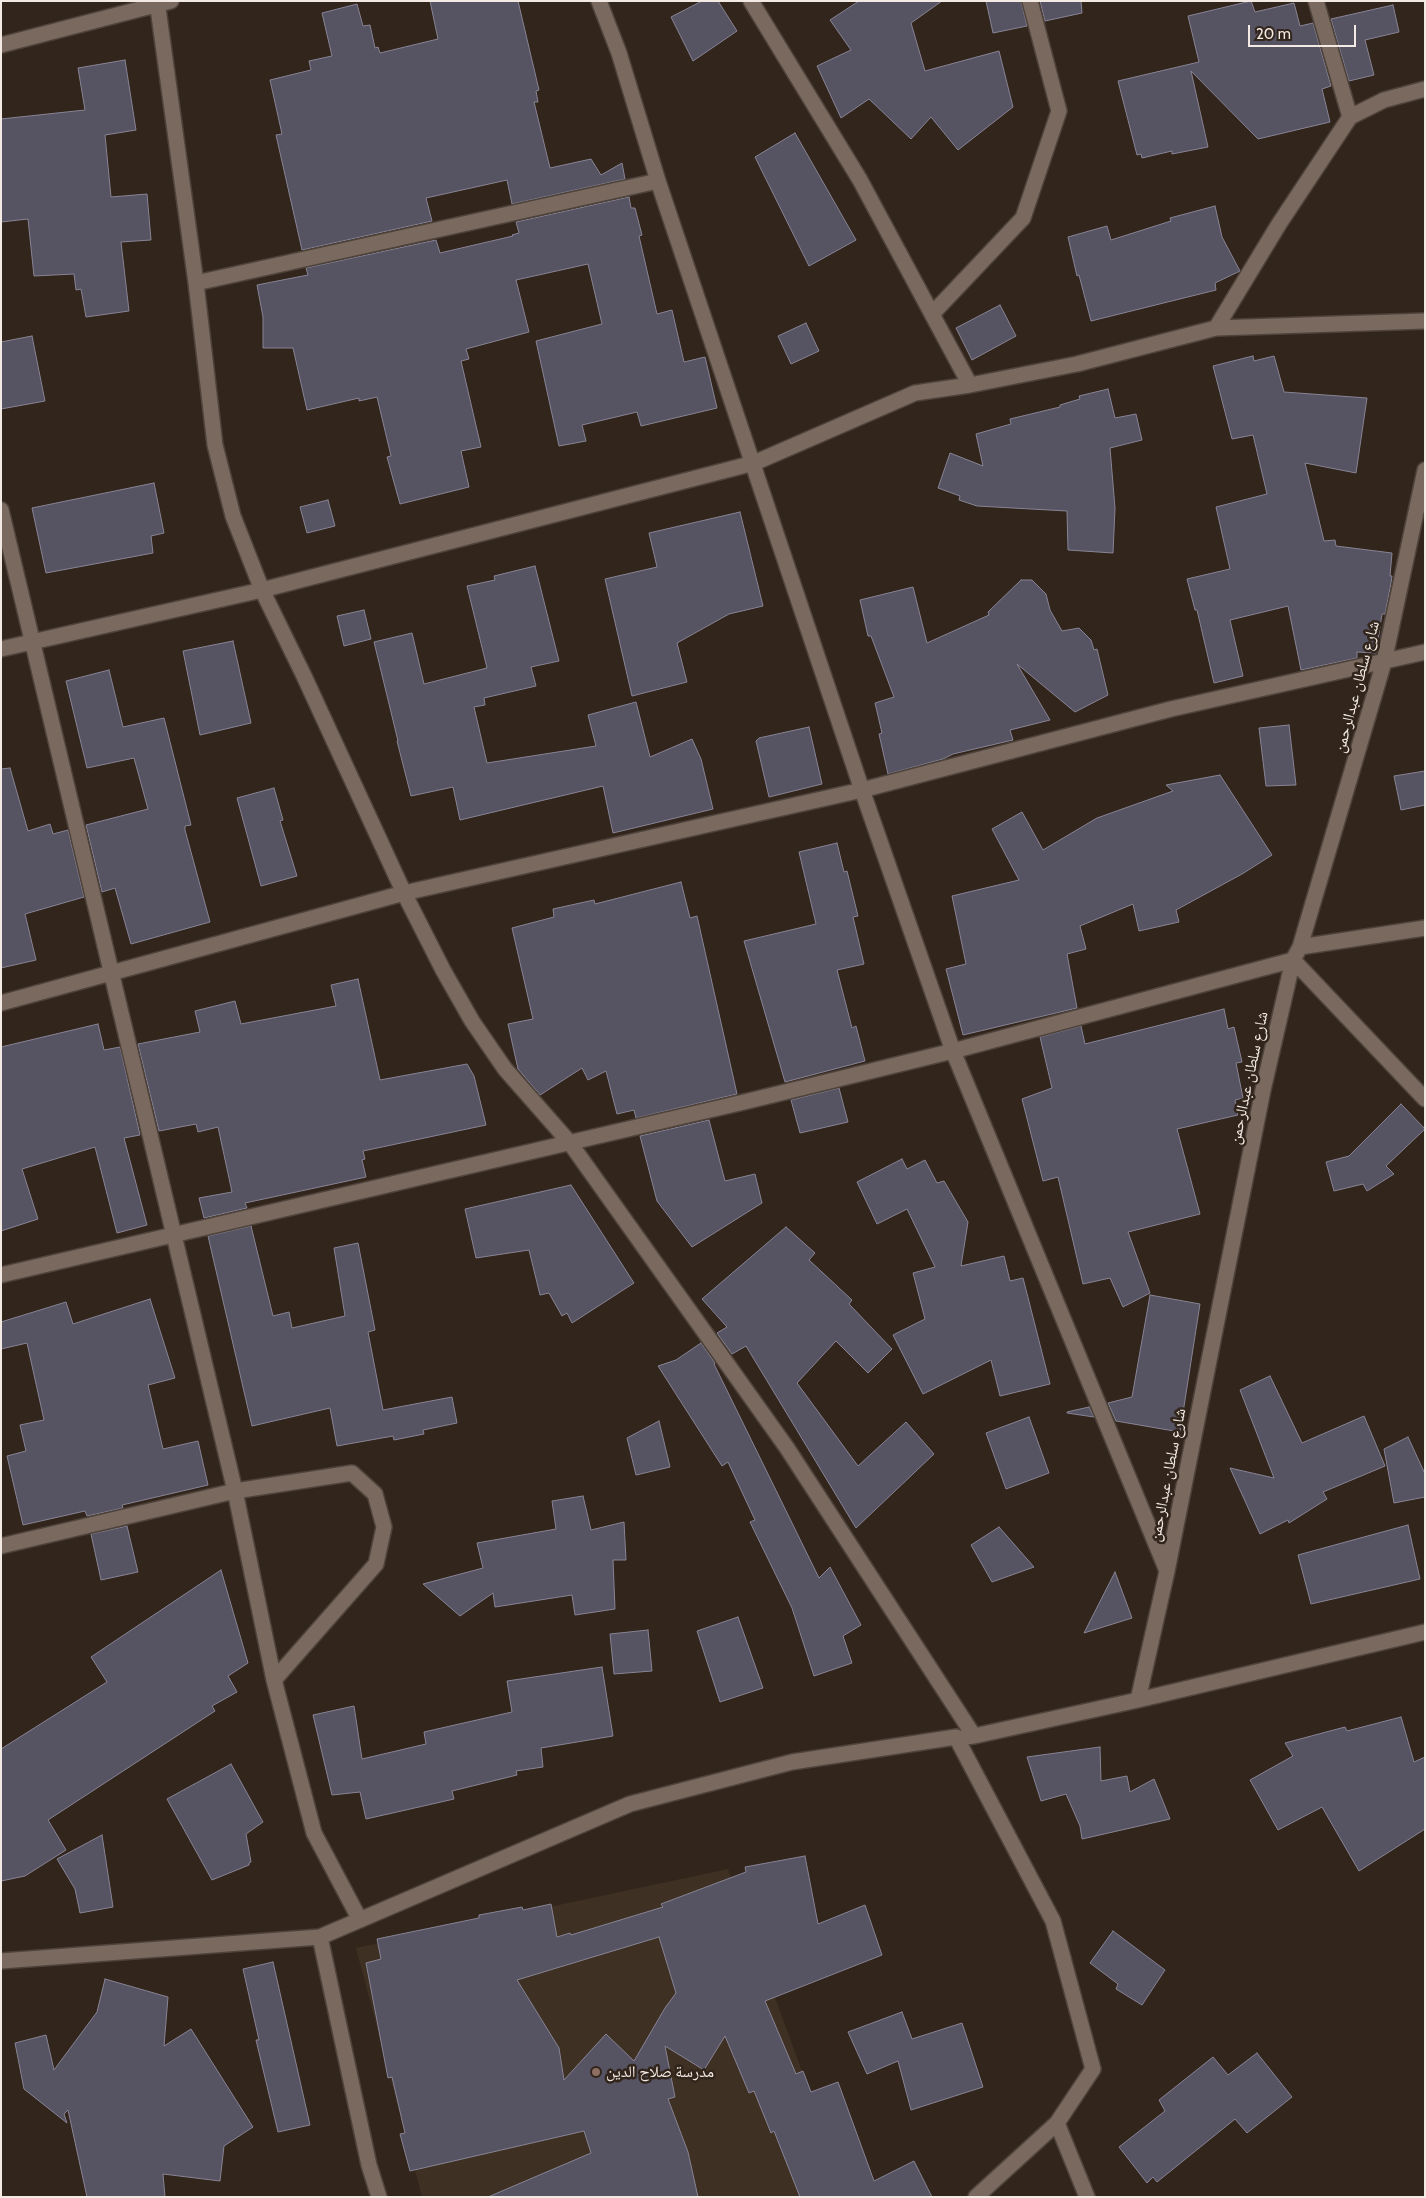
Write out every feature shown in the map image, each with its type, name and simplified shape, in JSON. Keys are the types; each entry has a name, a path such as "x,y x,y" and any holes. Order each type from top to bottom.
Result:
{"street":[{"path":"599,1 619,53 658,181 754,462 862,790 953,1051 1167,1571"},
{"path":"751,1 860,180 970,385"},
{"path":"932,314 1022,218 1059,111 1030,1"},
{"path":"1316,1 1350,118"},
{"path":"1,45 161,2 215,446 234,516 262,590 404,893 443,970 472,1021 505,1069 570,1143 788,1448 974,1736"},
{"path":"1216,328 1279,224 1350,118 1384,100 1425,89"},
{"path":"196,283 658,181"},
{"path":"1,649 262,590 754,462 915,393 970,385 1078,364 1216,328 1425,321"},
{"name":"شارع سلطان عبدالرحمن","path":"1138,1700 1167,1571 1261,1100 1297,953 1384,662 1425,470"},
{"path":"1,510 235,1491 274,1680 314,1833 360,1920"},
{"path":"1,1003 404,893 862,790 1171,709 1425,652"},
{"path":"1,1275 570,1143 953,1051 1297,953 1425,928"},
{"path":"1297,953 1425,1099"},
{"path":"1,1546 235,1491 352,1473 376,1494 384,1527 376,1564 274,1680"},
{"path":"1,1961 320,1937 630,1804 792,1762 956,1737 974,1736 1138,1700 1425,1632"},
{"path":"956,1737 1053,1921 1094,2069 1058,2124 976,2197"},
{"path":"320,1937 369,2165 379,2197"},
{"path":"1058,2124 1087,2197"}],"shaded area":[{"name":"مدرسة صلاح الدين","path":"728,1869 848,2197 422,2197 356,1948"}],"building":[{"path":"430,1 518,1 539,90 536,91 538,102 534,102 550,168 591,159 601,175 622,163 625,179 512,204 507,180 426,198 432,221 302,250 276,135 282,134 270,80 311,70 309,61 332,56 322,13 357,4 363,26 370,25 375,48 378,47 380,53 438,39"},
{"path":"702,1 718,1 737,31 693,61 671,17"},
{"path":"859,1 942,1 911,23 925,71 999,51 1013,107 958,150 931,117 911,139 869,99 841,118 817,66 851,50 830,20"},
{"path":"986,1 1021,1 1027,26 993,33"},
{"path":"1040,1 1081,1 1082,13 1045,21"},
{"path":"1251,1 1255,12 1294,3 1300,26 1313,23 1331,86 1322,89 1330,122 1258,139 1191,71 1208,147 1172,154 1172,151 1142,158 1141,154 1137,155 1118,81 1199,62 1188,16"},
{"path":"1393,5 1399,32 1365,40 1374,75 1349,81 1331,19"},
{"path":"125,60 136,130 105,135 111,197 147,194 151,240 121,242 129,311 86,317 81,289 76,290 74,274 34,276 28,219 1,222 1,119 85,110 78,68"},
{"path":"795,133 856,240 809,266 755,157"},
{"path":"629,197 631,208 635,208 642,235 639,236 657,314 672,310 684,362 705,357 717,408 641,426 637,412 582,425 586,441 559,446 536,341 602,324 588,264 516,280 529,332 466,349 469,359 461,361 481,447 461,451 469,487 400,504 387,457 391,456 377,397 359,401 359,398 307,410 293,348 263,348 263,317 257,285 308,275 306,268 436,240 440,253 513,236 519,233 516,222"},
{"path":"1215,206 1222,237 1240,271 1215,283 1216,290 1091,321 1079,275 1077,276 1068,237 1107,226 1111,240 1171,221 1170,218"},
{"path":"1000,305 1016,336 972,360 956,328"},
{"path":"806,323 819,351 791,364 778,336"},
{"path":"32,336 45,401 1,409 1,342"},
{"path":"1253,356 1254,361 1274,356 1284,392 1367,398 1356,473 1305,463 1324,541 1335,540 1336,546 1392,553 1390,576 1392,576 1385,614 1382,614 1376,653 1357,652 1357,658 1301,670 1288,606 1230,620 1243,676 1214,683 1197,610 1195,610 1187,579 1230,569 1216,507 1267,494 1253,435 1232,439 1213,366"},
{"path":"1108,389 1115,418 1136,414 1142,440 1110,448 1115,508 1113,553 1068,550 1067,511 977,506 959,500 960,496 938,488 950,453 983,466 976,434 1011,424 1010,419 1060,407 1060,405 1080,399 1079,396"},
{"path":"154,483 164,533 151,536 153,553 46,573 32,508"},
{"path":"328,500 335,526 307,533 300,507"},
{"path":"740,512 763,606 729,614 677,643 687,682 632,696 605,579 657,567 649,533"},
{"path":"535,566 559,661 531,667 536,686 484,698 485,705 474,707 487,763 596,746 588,715 636,702 650,757 692,739 701,759 713,809 613,833 603,786 460,820 453,787 411,796 374,642 412,633 424,684 487,668 467,586 495,580 494,576"},
{"path":"1021,580 1032,580 1046,594 1050,610 1062,631 1079,628 1091,640 1094,650 1097,649 1108,695 1075,712 1017,664 1050,720 1010,730 1013,740 953,754 943,759 888,774 879,734 882,733 875,703 894,697 871,636 868,636 860,600 913,587 927,643 989,615 988,612"},
{"path":"364,610 371,639 344,646 337,616"},
{"path":"233,641 251,723 200,735 183,651"},
{"path":"109,670 123,727 164,718 191,825 185,826 185,830 210,922 131,944 115,888 102,892 86,825 148,809 134,758 87,768 66,681"},
{"path":"1289,725 1296,785 1266,786 1259,728"},
{"path":"809,727 822,784 769,797 756,741 759,738"},
{"path":"10,768 28,831 50,824 53,834 68,830 84,897 25,914 36,960 1,968 1,769"},
{"path":"1425,771 1425,805 1401,810 1394,776"},
{"path":"1220,775 1272,855 1242,874 1176,910 1179,922 1139,931 1133,904 1080,926 1086,949 1067,954 1077,1008 963,1035 946,969 966,964 952,896 1019,880 992,829 1022,812 1043,850 1097,818 1173,791 1166,785"},
{"path":"274,788 283,820 280,821 297,876 261,886 237,798"},
{"path":"837,843 844,872 847,871 858,916 853,917 864,964 837,970 852,1028 856,1026 865,1061 785,1082 744,941 816,924 799,852"},
{"path":"681,882 690,918 697,916 737,1094 636,1118 634,1110 617,1114 606,1071 588,1080 582,1068 540,1095 518,1069 508,1024 533,1019 512,928 554,917 553,909 594,900 595,904"},
{"path":"358,979 380,1080 467,1064 474,1076 486,1125 363,1151 365,1159 362,1160 366,1177 245,1203 247,1208 204,1218 199,1198 232,1192 218,1127 198,1132 196,1124 159,1131 138,1044 200,1032 195,1011 235,1001 241,1024 336,1006 331,985"},
{"path":"1224,1009 1228,1029 1234,1027 1242,1062 1236,1063 1243,1098 1235,1100 1238,1115 1177,1129 1200,1214 1128,1232 1150,1293 1123,1307 1110,1278 1083,1284 1058,1177 1043,1181 1022,1099 1052,1088 1040,1037 1081,1026 1085,1044"},
{"path":"98,1024 104,1050 120,1047 140,1135 124,1138 147,1225 117,1233 95,1147 22,1169 38,1219 1,1231 1,1047"},
{"path":"839,1088 848,1122 800,1133 791,1100"},
{"path":"1401,1104 1425,1129 1386,1166 1394,1174 1367,1191 1363,1184 1334,1191 1326,1162 1349,1156"},
{"path":"709,1120 725,1181 755,1174 762,1203 692,1247 657,1201 640,1136"},
{"path":"902,1159 907,1169 925,1160 937,1183 944,1181 968,1222 961,1266 1004,1256 1010,1281 1023,1278 1050,1384 1000,1396 991,1360 923,1394 893,1335 925,1319 913,1273 935,1267 907,1209 877,1224 857,1182"},
{"path":"571,1185 634,1283 572,1323 567,1313 562,1316 549,1293 540,1295 529,1250 476,1258 465,1209"},
{"path":"251,1226 273,1316 289,1312 292,1328 345,1316 334,1248 358,1243 375,1330 368,1332 383,1410 452,1397 457,1423 423,1430 424,1434 394,1440 393,1436 337,1446 330,1408 252,1426 208,1236"},
{"path":"786,1227 815,1253 809,1260 852,1300 849,1304 892,1349 868,1373 836,1341 797,1383 858,1466 906,1422 934,1454 856,1528 746,1346 732,1354 717,1333 727,1327 702,1299"},
{"path":"1150,1295 1200,1304 1180,1432 1116,1421 1108,1403 1132,1397"},
{"path":"150,1299 175,1378 148,1385 163,1449 198,1441 208,1485 122,1505 123,1508 87,1516 85,1511 23,1525 7,1456 26,1451 20,1425 44,1420 27,1343 1,1349 1,1322 66,1302 73,1324"},
{"path":"701,1343 715,1363 819,1578 830,1567 861,1625 843,1636 852,1663 814,1676 792,1608 750,1522 755,1520 728,1462 722,1466 658,1366 676,1360"},
{"path":"1270,1376 1302,1443 1364,1416 1385,1466 1323,1492 1327,1499 1289,1523 1288,1520 1260,1534 1230,1468 1274,1478 1240,1390"},
{"path":"1089,1407 1094,1417 1067,1413 1067,1412"},
{"path":"1029,1417 1049,1473 1006,1489 986,1433"},
{"path":"659,1421 670,1467 636,1475 627,1438"},
{"path":"1408,1437 1425,1474 1425,1497 1394,1503 1384,1449"},
{"path":"583,1496 591,1530 624,1522 626,1560 613,1560 615,1609 575,1615 572,1595 495,1607 493,1593 460,1616 423,1584 483,1568 477,1543 556,1529 552,1501"},
{"path":"1408,1525 1420,1579 1311,1604 1298,1555"},
{"path":"127,1526 138,1572 101,1580 91,1534"},
{"path":"999,1527 1034,1567 992,1582 971,1545"},
{"path":"221,1570 248,1663 228,1676 237,1692 212,1706 215,1711 48,1820 66,1850 25,1876 1,1881 1,1749 107,1682 91,1657"},
{"path":"1115,1572 1132,1618 1084,1633"},
{"path":"738,1617 763,1688 720,1702 697,1631"},
{"path":"648,1630 652,1671 614,1674 610,1634"},
{"path":"602,1667 613,1736 541,1748 543,1767 516,1771 517,1775 452,1791 454,1799 366,1819 360,1792 332,1795 313,1715 354,1706 362,1759 426,1744 424,1732 512,1712 507,1681"},
{"path":"1401,1717 1414,1762 1425,1757 1425,1829 1359,1871 1322,1807 1278,1830 1250,1780 1293,1756 1285,1743 1345,1727 1347,1731"},
{"path":"1100,1747 1101,1781 1127,1776 1130,1792 1154,1779 1170,1819 1082,1839 1080,1826 1066,1794 1041,1801 1027,1757"},
{"path":"231,1764 263,1822 246,1834 251,1862 249,1865 212,1880 167,1799"},
{"path":"102,1835 113,1907 80,1913 75,1889 57,1859"},
{"name":"مدرسة صلاح الدين","path":"805,1856 818,1924 865,1905 882,1955 765,2001 796,2074 803,2071 811,2092 838,2082 874,2181 914,2161 932,2197 800,2197 774,2131 771,2133 754,2091 749,2093 725,2036 704,2070 665,2046 675,2097 668,2099 688,2152 698,2197 488,2197 591,2153 584,2131 410,2171 400,2134 405,2133 392,2077 388,2078 366,1963 381,1959 377,1939 479,1918 479,1915 522,1907 523,1910 551,1904 557,1937 570,1933 571,1935 663,1907 661,1904 746,1872 745,1867","holes":["659,1937 676,1993 634,2061 606,2034 564,2080 559,2048 517,1980"]},
{"path":"1113,1931 1165,1970 1142,2005 1116,1989 1118,1984 1090,1963"},
{"path":"273,1962 310,2125 278,2132 256,2040 259,2040 243,1969"},
{"path":"105,1979 168,1997 164,2046 191,2029 253,2127 224,2146 220,2181 163,2174 165,2197 87,2197 68,2110 64,2114 67,2123 24,2089 15,2043 46,2035 54,2070 97,2012"},
{"path":"902,2012 912,2039 962,2023 983,2087 911,2110 898,2061 867,2074 848,2032"},
{"path":"1257,2053 1292,2097 1247,2133 1235,2119 1157,2182 1153,2177 1147,2183 1119,2147 1165,2111 1159,2100 1213,2057 1228,2075"}],"place":[{"name":"مدرسة صلاح الدين","path":"596,2072"}]}
